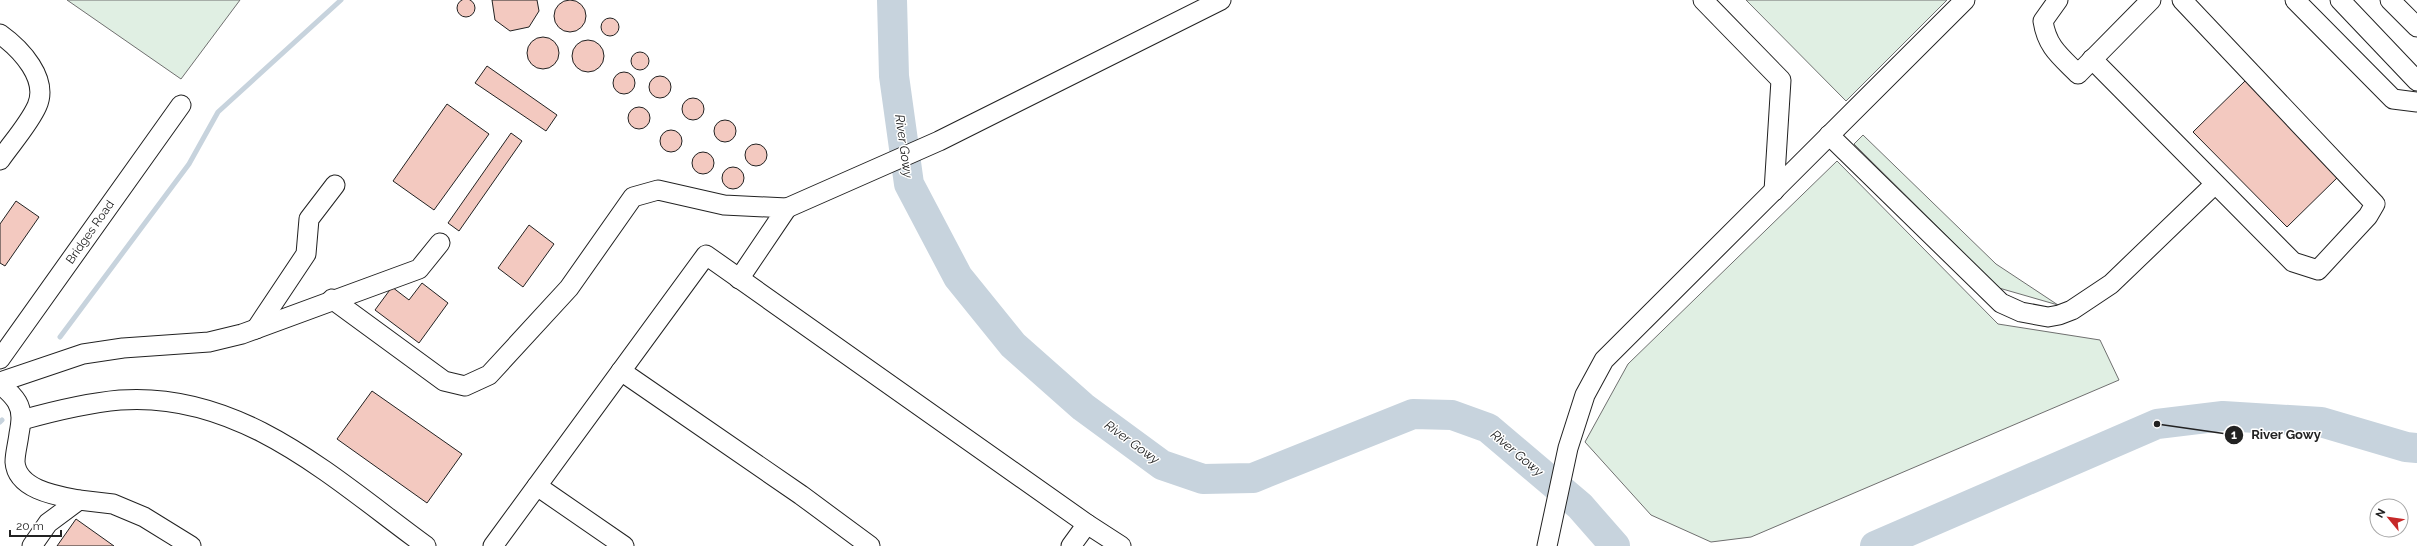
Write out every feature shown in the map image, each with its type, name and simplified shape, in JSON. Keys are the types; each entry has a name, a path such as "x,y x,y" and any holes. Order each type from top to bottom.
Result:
{"street":[{"path":"332,300 444,381 465,386 490,375 569,288 633,198 658,190 724,205 787,208 878,166 939,141 1221,0"},
{"path":"1703,0 1781,80 1774,191"},
{"path":"1547,544 1568,448 1584,395 1604,360 1965,0"},
{"path":"2058,0 2043,21 2046,36 2051,47 2078,74 2151,0"},
{"path":"2092,59 2293,262 2318,270 2368,216 2375,204 2182,0"},
{"path":"2295,0 2393,99 2417,102"},
{"path":"2340,0 2417,81"},
{"path":"2390,0 2417,27"},
{"path":"0,34 28,62 41,85 38,106 0,160"},
{"name":"Bridges Road","path":"0,359 180,105"},
{"path":"1829,135 2001,304 2036,315 2059,315 2090,300 2111,284 2215,184"},
{"path":"256,329 306,254 309,219 335,185"},
{"path":"739,279 787,208"},
{"path":"191,546 144,517 113,504 79,500 58,496 39,490 18,473 15,462 22,420 17,400 0,383 83,354 122,348 209,342 256,329 419,269 440,243"},
{"path":"493,546 706,255 1087,524 1121,546"},
{"path":"621,371 801,495 870,546"},
{"path":"22,420 57,410 120,400 173,402 211,411 248,424 283,442 426,546"},
{"path":"537,486 624,546"},
{"path":"32,546 48,523 79,500"},
{"path":"1071,546 1087,524"}],"green space":[{"path":"67,0 240,0 181,79"},
{"path":"1746,0 1947,0 1846,101"},
{"path":"1863,135 1996,264 2058,305 1999,288 1854,144"},
{"path":"1837,161 1998,324 2100,340 2119,380 1751,537 1711,542 1651,515 1585,442 1628,364"}],"building":[{"path":"466,-1 472,2 475,8 472,14 466,17 460,14 457,8 460,2"},
{"path":"492,0 537,0 539,11 529,27 510,31 495,20"},
{"path":"567,0 573,0 582,4 586,16 582,28 573,32 567,32 558,28 554,19 554,13 558,4"},
{"path":"610,18 616,21 619,27 616,33 610,36 604,33 601,27 604,21"},
{"path":"540,37 546,37 555,41 559,53 555,65 546,69 540,69 531,65 527,56 527,50 531,41"},
{"path":"585,40 591,40 600,44 604,56 600,68 591,72 585,72 576,68 572,59 572,53 576,44"},
{"path":"640,52 646,55 649,61 646,67 640,70 634,67 631,61 634,55"},
{"path":"487,66 557,115 546,131 475,83"},
{"path":"624,72 632,75 635,83 632,91 624,94 616,91 613,83 616,75"},
{"path":"660,76 668,79 671,87 668,95 660,98 652,95 649,87 652,79"},
{"path":"2246,80 2340,175 2287,227 2193,132"},
{"path":"693,98 701,101 704,109 701,117 693,120 685,117 682,109 685,101"},
{"path":"447,104 489,134 434,210 393,181"},
{"path":"639,107 647,110 650,118 647,126 639,129 631,126 628,118 631,110"},
{"path":"725,120 733,123 736,131 733,139 725,142 717,139 714,131 717,123"},
{"path":"671,130 679,133 682,141 679,149 671,152 663,149 660,141 663,133"},
{"path":"511,133 522,141 459,231 448,223"},
{"path":"756,144 764,147 767,155 764,163 756,166 748,163 745,155 748,147"},
{"path":"703,152 711,155 714,163 711,171 703,174 695,171 692,163 695,155"},
{"path":"733,167 741,170 744,178 741,186 733,189 725,186 722,178 725,170"},
{"path":"16,201 39,217 5,266 0,263 0,224"},
{"path":"529,225 554,244 523,287 498,268"},
{"path":"422,283 448,303 419,343 375,310 392,287 409,300"},
{"path":"372,391 462,454 427,503 337,439"},
{"path":"76,519 114,546 57,546"}],"waterway":[{"path":"60,337 189,164 218,112 341,0"},
{"name":"River Gowy","path":"892,0 894,76 909,184 958,277 1013,345 1083,407 1162,465 1203,479 1253,478 1413,414 1452,415 1488,428 1580,506 1615,546"},
{"name":"River Gowy","path":"1875,546 2157,424 2223,416 2321,422 2406,447 2417,448"}],"place":[{"name":"River Gowy","path":"2157,424"}]}
